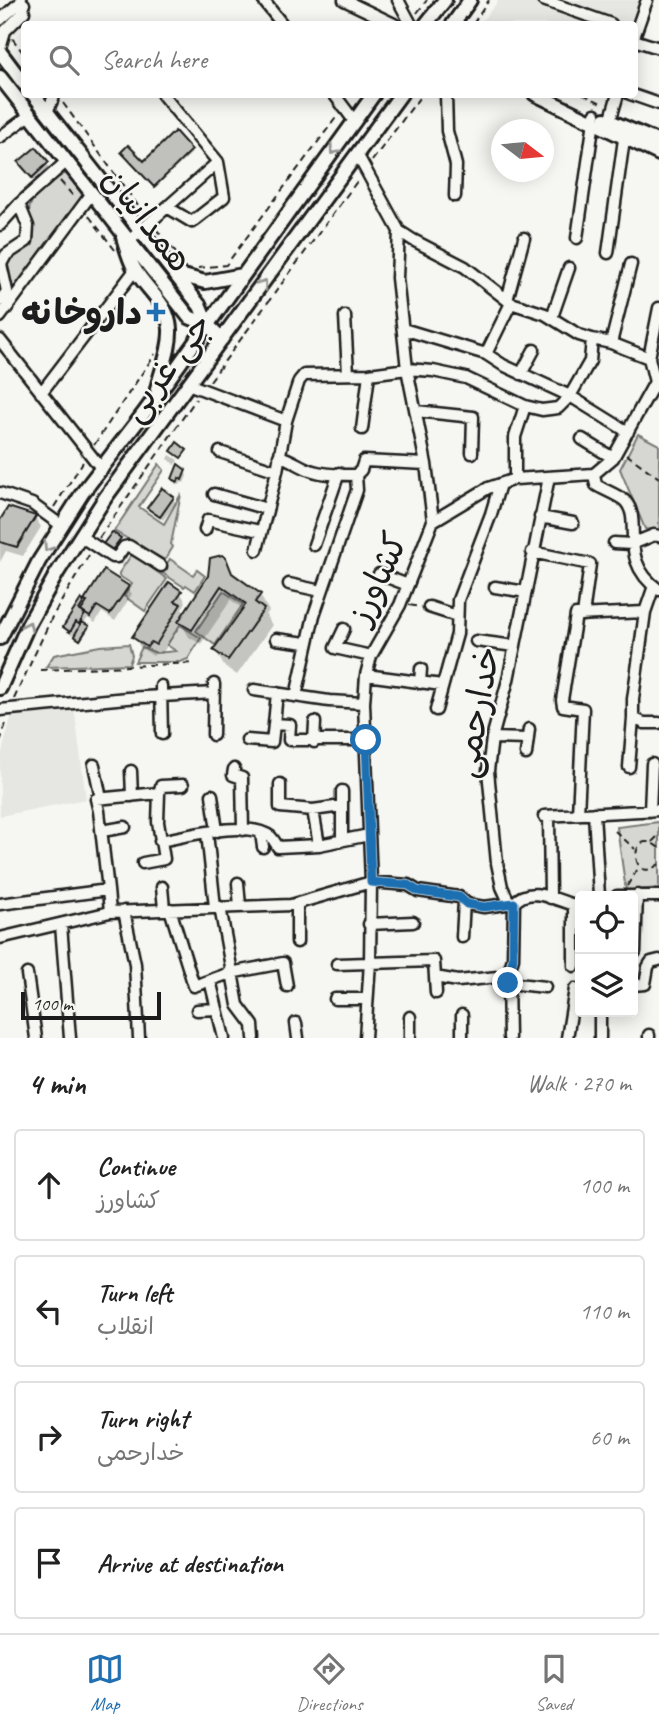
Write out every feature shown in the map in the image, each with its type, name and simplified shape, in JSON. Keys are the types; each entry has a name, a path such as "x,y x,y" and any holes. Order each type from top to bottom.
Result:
{"main road":[{"path":"428,21 445,0"},
{"path":"458,21 470,0"},
{"path":"0,50 21,79"},
{"name":"همدانیان","path":"0,77 189,317 208,325"},
{"path":"12,92 21,87"},
{"name":"همدانیان","path":"36,98 175,273 200,306 208,325"},
{"name":"جی غربی","path":"0,638 39,561 101,468 371,98"},
{"name":"جی غربی","path":"0,688 28,625 80,536 398,98"},
{"path":"545,98 594,118 611,120 625,133 659,154"},
{"path":"559,98 594,118"},
{"path":"43,131 50,117"},
{"path":"625,133 659,142"},
{"path":"119,226 135,270 159,298 167,314 170,331 156,396"},
{"path":"175,273 190,280 205,282 243,275"},
{"path":"208,325 222,339"}],"street":[{"path":"263,0 280,21"},
{"path":"344,0 388,21"},
{"path":"398,0 408,21"},
{"path":"543,0 602,21"},
{"path":"638,27 647,0"},
{"path":"0,20 22,2 24,12 5,31 0,50"},
{"path":"638,38 659,48"},
{"path":"638,97 659,104"},
{"path":"50,117 55,98"},
{"path":"165,98 218,162 224,197 192,222 167,207"},
{"path":"337,98 355,122"},
{"path":"446,98 447,131 456,165 455,196"},
{"path":"611,120 617,98"},
{"path":"0,137 30,115"},
{"path":"576,238 594,118"},
{"path":"608,253 625,133"},
{"path":"357,154 399,231 465,267 509,302 552,317 579,335 611,343 649,358"},
{"path":"0,225 67,161"},
{"path":"130,240 218,162"},
{"path":"0,317 92,193"},
{"path":"0,301 7,291 1,264 6,255 27,241 29,233 19,204"},
{"name":"کشاورز","path":"365,1038 371,882 364,703 366,675 371,656 400,605 433,521 426,464 402,329 397,278 399,231"},
{"path":"486,354 509,302 524,238"},
{"path":"611,343 631,264"},
{"path":"552,317 569,268"},
{"path":"41,393 135,270"},
{"path":"433,521 488,488 515,479 594,474 616,453 657,381 649,358 659,308"},
{"path":"345,316 348,373"},
{"path":"402,329 486,354 521,374 570,396 628,432"},
{"path":"257,550 277,471 286,421 299,381 304,375 369,374 407,369 433,371 466,378 525,406 542,410 558,408 570,396 590,360 592,339"},
{"path":"0,340 101,468"},
{"path":"521,374 534,350"},
{"path":"362,429 369,374"},
{"path":"188,384 286,421"},
{"path":"515,479 515,437 525,406"},
{"path":"416,411 473,417 472,453"},
{"path":"582,439 616,453"},
{"path":"220,452 277,471"},
{"path":"279,456 293,460 314,472 356,475"},
{"path":"296,696 306,643 321,591 357,490 356,475 364,461 426,464"},
{"path":"314,545 339,473"},
{"path":"594,474 596,485 625,502 631,515 636,564 656,588 645,612 633,699 629,767"},
{"name":"خدارحمی","path":"509,1038 508,979 513,958 514,903 508,900 502,887 492,829 488,771 492,738 515,646 549,477"},
{"path":"436,710 454,647 458,600 500,484"},
{"path":"0,493 32,504 62,526"},
{"path":"214,494 267,509"},
{"path":"540,517 573,523"},
{"path":"205,530 208,520 260,531"},
{"path":"614,543 632,544 654,535 659,536"},
{"path":"80,536 112,557 117,557 124,547 129,546 161,566"},
{"path":"532,552 590,564 562,700 564,706 583,709 578,814"},
{"path":"379,574 408,585"},
{"path":"289,583 321,591"},
{"path":"495,587 526,592"},
{"path":"429,607 457,616"},
{"path":"580,615 645,612"},
{"path":"344,629 335,648 371,656"},
{"path":"276,639 306,643"},
{"path":"476,641 515,646"},
{"path":"420,682 421,669"},
{"path":"366,675 442,685"},
{"path":"5,709 105,695 214,688 213,735"},
{"path":"254,690 364,703"},
{"path":"161,691 162,734"},
{"path":"247,740 272,742 277,693"},
{"path":"633,718 644,723 659,723"},
{"path":"314,742 315,722"},
{"path":"274,724 290,725 289,740 366,740"},
{"path":"492,738 528,734 526,754"},
{"path":"550,898 547,816 654,810 652,764"},
{"path":"94,765 101,798"},
{"path":"234,769 233,775 242,778 243,830"},
{"path":"131,771 132,796"},
{"path":"280,783 281,807 313,810 342,806"},
{"path":"143,863 164,859 160,841 161,786 183,785"},
{"path":"342,791 342,841"},
{"path":"110,912 96,799 159,793"},
{"path":"212,795 217,907 238,1005 253,1025 254,1038"},
{"path":"313,810 318,845"},
{"path":"594,813 599,891"},
{"path":"102,831 125,827"},
{"path":"160,841 243,830 271,837 278,847 318,845 369,835"},
{"path":"261,833 263,847"},
{"path":"0,938 110,912 297,904 371,882 408,885 418,891 459,897 467,904 484,907 514,903 520,896 529,893 575,904"},
{"path":"238,883 240,906"},
{"path":"162,887 194,986 230,973 283,963 287,986"},
{"path":"0,904 108,890"},
{"path":"638,895 659,896"},
{"path":"462,937 464,901"},
{"path":"297,904 297,942"},
{"path":"124,911 135,964 139,1038"},
{"path":"369,924 413,922"},
{"path":"61,925 70,1038"},
{"path":"574,966 575,945"},
{"path":"638,985 645,984 648,967 651,962 659,960"},
{"path":"337,964 434,961 436,993"},
{"path":"27,974 36,1038"},
{"path":"435,977 458,981 508,979 545,987"},
{"path":"210,980 224,1038"},
{"path":"567,1038 575,989"},
{"path":"335,999 367,999"},
{"path":"197,1010 217,1009"},
{"path":"462,1015 462,1038"},
{"path":"410,1017 410,1038"},
{"path":"600,1017 600,1038"},
{"path":"296,1023 298,1038"}],"path":[{"path":"412,21 427,0"},
{"path":"475,21 489,0"},
{"path":"59,98 150,222 186,265 194,268 226,265 344,107"},
{"path":"0,742 5,709 52,617 95,545 203,390 419,98"},
{"path":"587,98 611,120"},
{"path":"54,173 115,250"},
{"path":"49,516 156,352"},
{"path":"616,453 659,478"},
{"path":"400,605 429,607"},
{"path":"40,670 194,663"},
{"path":"615,831 636,850"},
{"path":"659,835 651,842 642,844 636,850 635,858 640,866 648,869 659,864"},
{"path":"651,842 659,848"},
{"path":"622,891 640,866"}],"shaded area":[{"path":"499,0 645,0 635,21 482,21"},
{"path":"66,173 84,196 16,289 7,284 6,267 11,258 32,242 29,214 32,200 42,189"},
{"path":"638,434 659,445 659,531 645,529 620,469"},
{"path":"159,464 164,470 139,507 164,524 181,494 171,544 173,547 165,560 114,531"},
{"path":"132,554 167,579 145,611 124,596 132,584 119,576"},
{"path":"170,559 193,575 197,570 205,576 195,591 161,572"},
{"path":"223,591 243,604 215,645 196,631"},
{"path":"180,625 201,638 188,659 180,662 135,662 142,647 156,653 176,651 167,645"},
{"path":"129,644 132,656 129,664 46,667 54,655 100,646"},
{"path":"74,706 86,799 0,816 0,760 12,714"},
{"path":"659,822 659,888 626,891 617,827"}],"building":[{"path":"175,131 192,150 154,187 121,152 128,145 144,161"},
{"path":"36,147 49,162 32,178 18,162"},
{"path":"177,442 187,450 181,458 171,451"},
{"path":"178,464 186,470 182,480 179,478 178,482 172,479"},
{"path":"162,488 174,497 160,517 147,508"},
{"path":"8,507 36,516 17,547 0,542 0,520"},
{"path":"112,532 121,538 112,550 103,544"},
{"path":"222,555 232,573 261,594 255,602 264,609 228,660 213,650 246,604 221,586 192,630 178,622 208,576 210,558"},
{"path":"104,570 129,586 110,614 97,606 90,617 81,611 87,602 84,601"},
{"path":"169,582 182,591 175,601 181,604 156,645 151,642 147,647 132,637"},
{"path":"81,599 84,602 79,610 85,614 70,632 63,627"},
{"path":"82,622 89,626 80,640 74,636"}],"place":[{"name":"داروخانه","path":"156,312"}],"route":[{"path":"366,740 371,882 408,885 418,891 459,897 467,904 484,907 514,903 513,958 508,983"}]}
